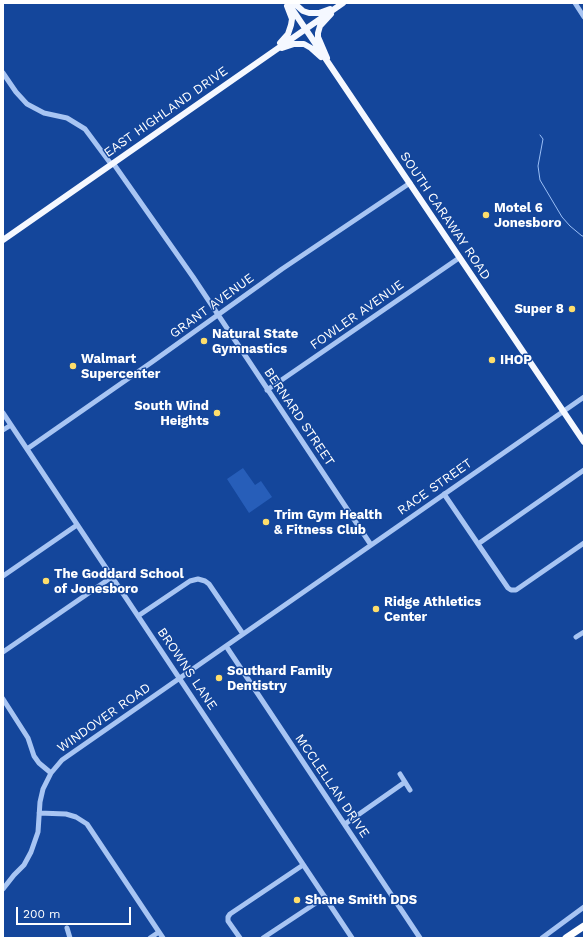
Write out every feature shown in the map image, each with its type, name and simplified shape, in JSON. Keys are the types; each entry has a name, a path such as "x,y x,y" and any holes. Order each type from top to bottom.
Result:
{"highway":[{"path":"566,938 584,926"}],"main road":[{"name":"SOUTH CARAWAY ROAD","path":"287,3 584,442"},
{"path":"273,51 288,34 291,25 292,19 287,3"},
{"path":"294,3 303,11 312,14 319,13 342,4"},
{"name":"EAST HIGHLAND DRIVE","path":"3,240 342,4"},
{"path":"332,69 318,38 318,30 342,4"},
{"path":"273,51 294,44 304,44 313,50 332,69"}],"street":[{"path":"575,3 584,17"},
{"name":"BERNARD STREET","path":"3,73 16,92 27,104 44,113 67,118 85,129 112,163 145,208 371,545"},
{"name":"GRANT AVENUE","path":"27,449 282,270 410,183"},
{"name":"FOWLER AVENUE","path":"267,390 459,258"},
{"name":"RACE STREET","path":"180,678 584,397"},
{"name":"BROWNS LANE","path":"3,413 352,938"},
{"path":"3,430 11,425"},
{"path":"478,544 584,470"},
{"path":"444,494 508,588 514,591 584,543"},
{"path":"3,576 77,525"},
{"path":"3,652 112,577"},
{"path":"138,616 190,581 198,579 209,584 243,634"},
{"path":"576,637 584,632"},
{"name":"MCCLELLAN DRIVE","path":"226,646 420,938"},
{"name":"WINDOVER ROAD","path":"3,889 24,864 31,852 38,832 39,813 43,789 51,773 62,760 180,678"},
{"path":"3,699 28,738 34,756 51,773"},
{"path":"400,774 410,790"},
{"path":"345,824 405,782"},
{"path":"39,813 66,814 76,817 87,824 164,938"},
{"path":"240,938 228,921 230,914 303,865"},
{"path":"263,938 325,897"},
{"path":"542,938 584,907"},
{"path":"67,928 70,938"},
{"path":"150,938 159,932"}],"shaded area":[{"path":"243,468 255,485 261,481 272,497 249,513 227,479"}],"waterway":[{"path":"540,135 543,139 538,166 540,180 562,217 570,226 584,236"}],"place":[{"name":"Motel 6 Jonesboro","path":"486,215"},
{"name":"Super 8","path":"572,309"},
{"name":"Natural State Gymnastics","path":"204,341"},
{"name":"IHOP","path":"492,360"},
{"name":"Walmart Supercenter","path":"73,366"},
{"name":"South Wind Heights","path":"217,413"},
{"name":"Trim Gym Health & Fitness Club","path":"266,522"},
{"name":"The Goddard School of Jonesboro","path":"46,581"},
{"name":"Ridge Athletics Center","path":"376,609"},
{"name":"Southard Family Dentistry","path":"219,678"},
{"name":"Shane Smith DDS","path":"297,900"}]}
